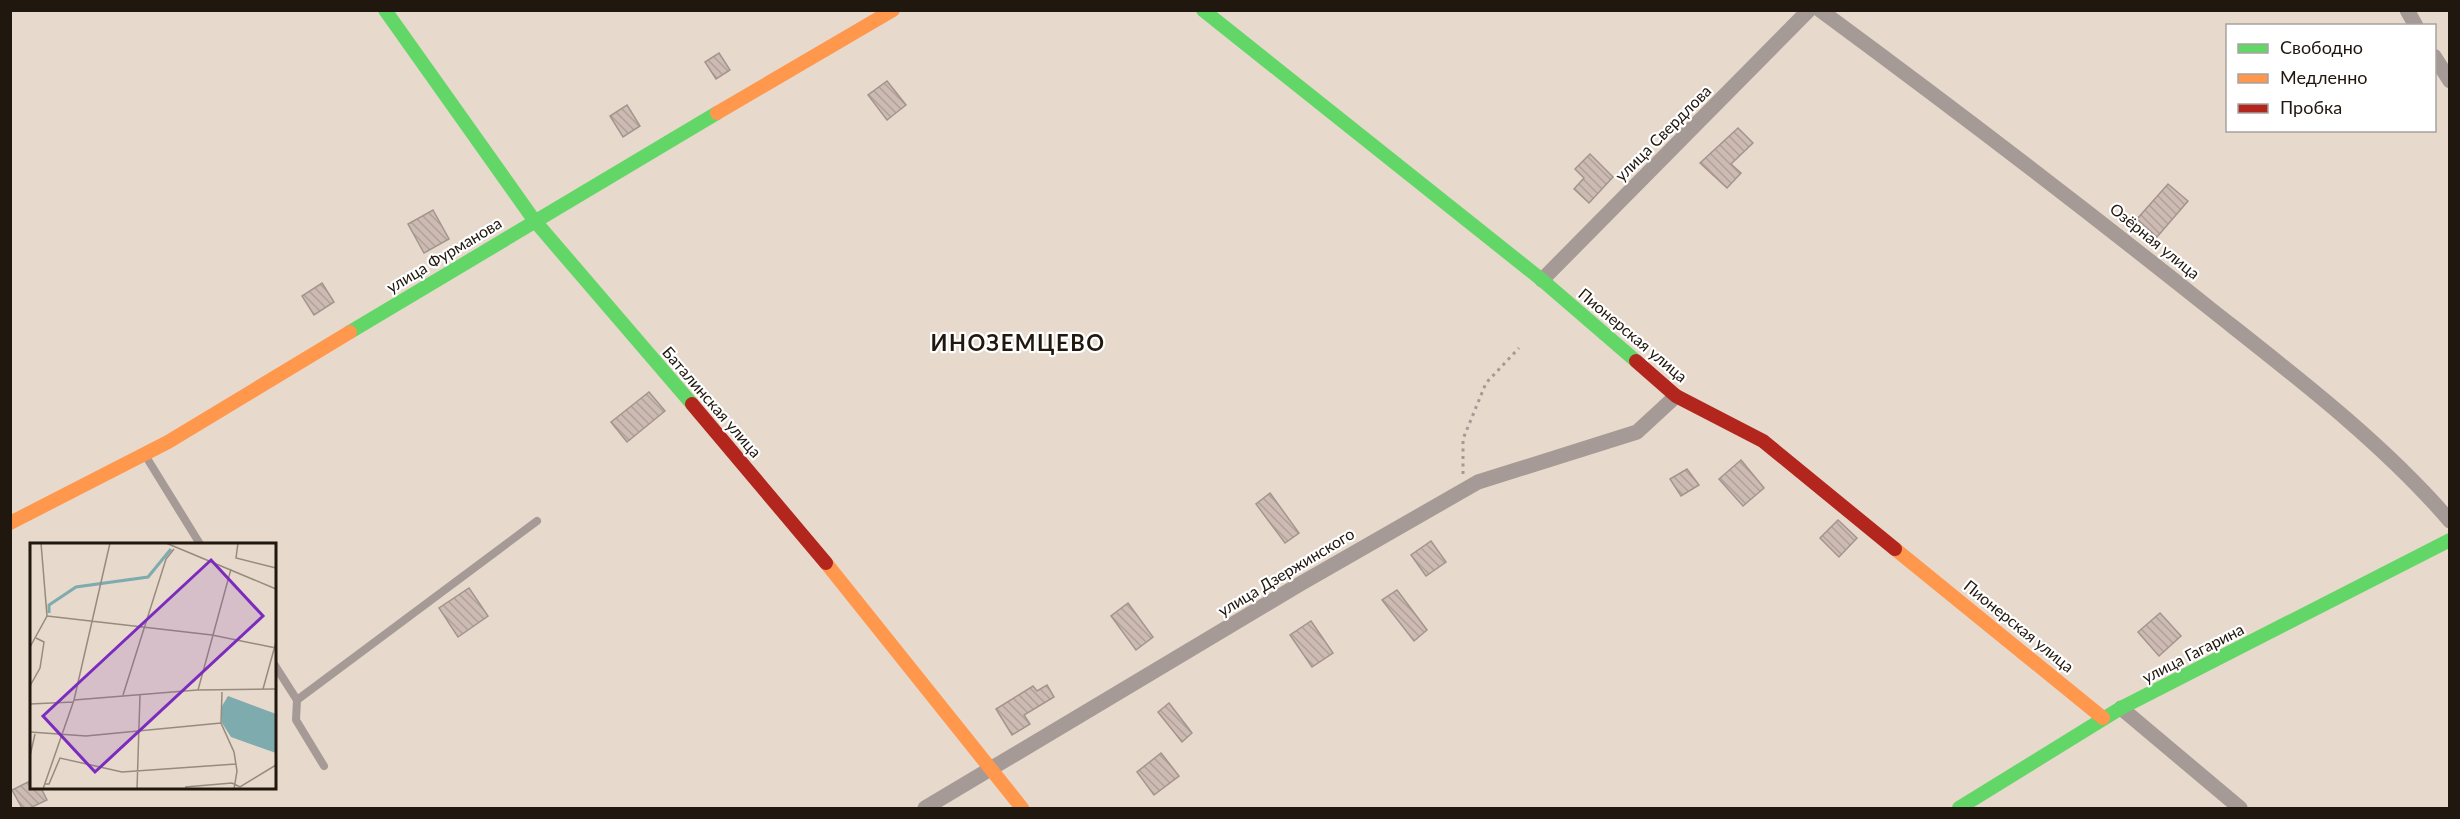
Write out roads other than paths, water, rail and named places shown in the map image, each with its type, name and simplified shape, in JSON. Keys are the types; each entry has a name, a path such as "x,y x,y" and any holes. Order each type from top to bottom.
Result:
{"street":[{"name":"Баталинская улица","path":"385,10 534,220 794,523 1022,808"},
{"name":"улица Фурманова","path":"10,523 144,454 534,220 893,10"},
{"name":"Пионерская улица","path":"1203,10 1542,280 1677,396 1763,441 2103,718"},
{"name":"улица Свердлова","path":"1542,280 1809,10"},
{"name":"Озёрная улица","path":"1820,10 2064,192 2269,356 2415,481 2450,521"},
{"path":"2407,10 2415,24"},
{"path":"2436,59 2450,81"},
{"name":"улица Дзержинского","path":"925,808 991,771 1300,584 1478,482 1637,432 1677,396"},
{"name":"улица Гагарина","path":"1959,808 2121,708 2450,540"},
{"path":"2121,708 2240,808"}],"lane":[{"path":"144,454 199,543"},
{"path":"297,699 537,521"},
{"path":"276,667 297,699 296,720 324,765"}],"district":[{"name":"ИНОЗЕМЦЕВО","path":"1018,343"}]}
